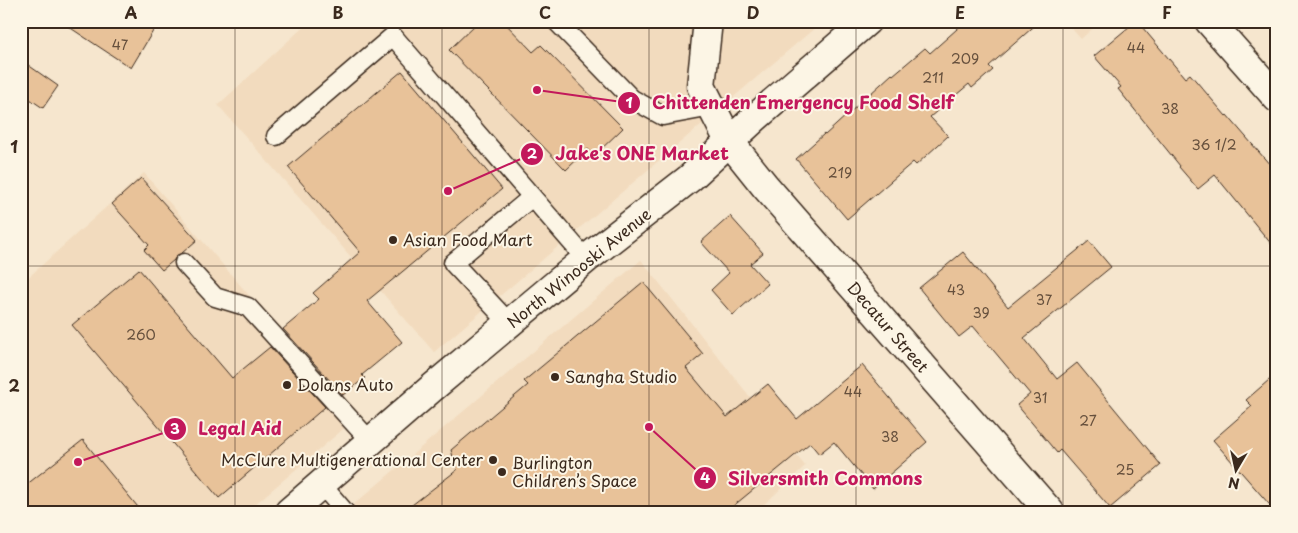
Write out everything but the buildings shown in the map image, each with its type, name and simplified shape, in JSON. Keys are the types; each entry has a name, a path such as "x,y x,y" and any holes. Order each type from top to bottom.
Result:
{"main road":[{"name":"Decatur Street","path":"708,21 701,86 730,141 764,186 1050,512"},
{"name":"North Winooski Avenue","path":"288,512 586,259 690,178 867,21"},
{"path":"1210,21 1277,98"}],"lane":[{"path":"556,21 632,99 648,108 663,116 712,107"},
{"path":"276,136 393,36 586,259"},
{"path":"510,324 453,263 532,197"},
{"path":"184,263 215,297 248,307 371,442"},
{"path":"321,484 344,512"}],"shaded area":[{"path":"310,21 823,21 434,352 218,105"},
{"path":"1065,21 1101,21 1081,39"},
{"path":"144,173 355,419 246,512 21,512 21,284"},
{"path":"641,260 805,466 756,512 345,512"}],"place":[{"name":"Chittenden Emergency Food Shelf","path":"537,90"},
{"name":"Jake's ONE Market","path":"448,191"},
{"name":"Asian Food Mart","path":"393,240"},
{"name":"Sangha Studio","path":"555,377"},
{"name":"Dolans Auto","path":"287,385"},
{"name":"Silversmith Commons","path":"649,427"},
{"name":"McClure Multigenerational Center","path":"493,460"},
{"name":"Legal Aid","path":"78,462"},
{"name":"Burlington Children’s Space","path":"502,472"}]}
